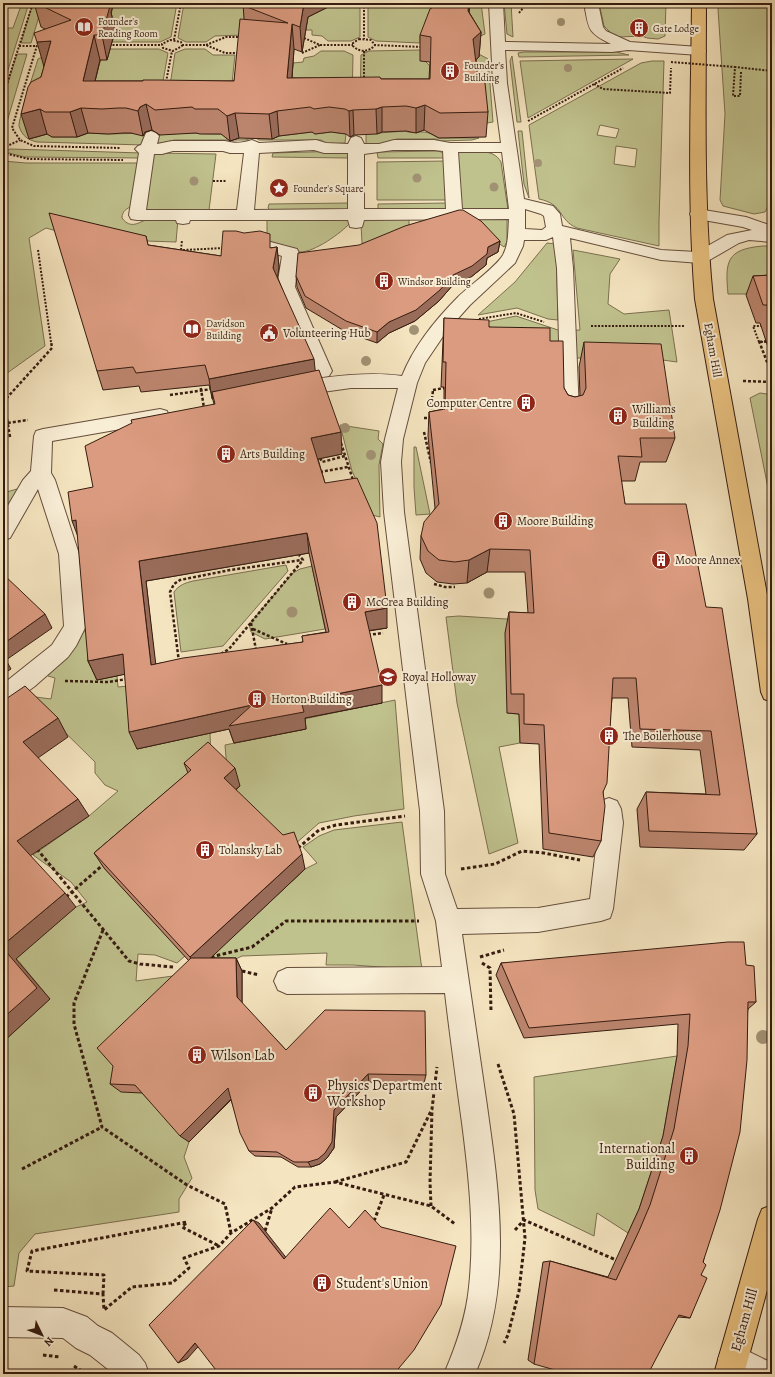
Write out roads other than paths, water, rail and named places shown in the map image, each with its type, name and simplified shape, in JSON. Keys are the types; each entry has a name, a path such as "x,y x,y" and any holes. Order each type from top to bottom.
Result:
{"main road":[{"name":"Egham Hill","path":"699,3 698,214 704,299 758,599 772,692"},
{"name":"Egham Hill","path":"731,1366 772,1219"}],"street":[{"path":"459,1374 469,1352 478,1321 484,1287 486,1238 484,1188 448,921 433,874 432,811 394,512 391,462 394,439 408,383 418,361 440,328 464,301 509,259 515,246 515,216 497,46 496,3"},
{"path":"590,3 596,28 601,34 628,46"},
{"path":"563,46 585,41 593,35 596,28"},
{"path":"497,46 563,46 590,48 628,46 699,51"},
{"path":"508,147 450,148 434,145 356,145 324,148 316,146 280,146 273,148 252,146 230,148 225,146 147,144 137,215 183,217 245,215 356,219 454,214 515,216 547,210 552,214 557,230 566,275 570,413"},
{"path":"356,145 356,219"},
{"path":"245,215 252,146"},
{"path":"450,148 454,214"},
{"path":"698,214 746,222 772,232"},
{"path":"515,216 546,235 557,230 661,255 700,258 733,239 749,235 772,237"},
{"path":"247,247 263,246 294,263 286,287 323,371"},
{"path":"302,322 315,307"},
{"path":"280,392 363,380 383,380 408,383"},
{"path":"3,697 27,680 60,651 68,640 75,626 69,554 43,477 43,436 204,409"},
{"path":"3,532 30,485 43,477"},
{"path":"448,921 473,922 538,920 601,908 612,823 609,809"},
{"path":"287,981 456,980"},
{"path":"3,1322 63,1324 76,1328 87,1337 101,1344 128,1366 134,1374"},
{"path":"731,1366 762,1374"}],"place":[{"name":"Founder's Reading Room","path":"84,27"},
{"name":"Gate Lodge","path":"639,28"},
{"name":"Founder's Building","path":"450,71"},
{"name":"Founder's Square","path":"279,188"},
{"name":"Windsor Building","path":"384,281"},
{"name":"Davidson Building","path":"192,329"},
{"name":"Volunteering Hub","path":"269,333"},
{"name":"Computer Centre","path":"526,403"},
{"name":"Williams Building","path":"618,416"},
{"name":"Arts Building","path":"226,454"},
{"name":"Moore Building","path":"503,521"},
{"name":"Moore Annex","path":"661,560"},
{"name":"McCrea Building","path":"352,602"},
{"name":"Royal Holloway","path":"388,677"},
{"name":"Horton Building","path":"257,699"},
{"name":"The Boilerhouse","path":"609,736"},
{"name":"Tolansky Lab","path":"205,850"},
{"name":"Wilson Lab","path":"197,1055"},
{"name":"Physics Department Workshop","path":"313,1093"},
{"name":"International Building","path":"689,1156"},
{"name":"Student's Union","path":"322,1283"}]}
